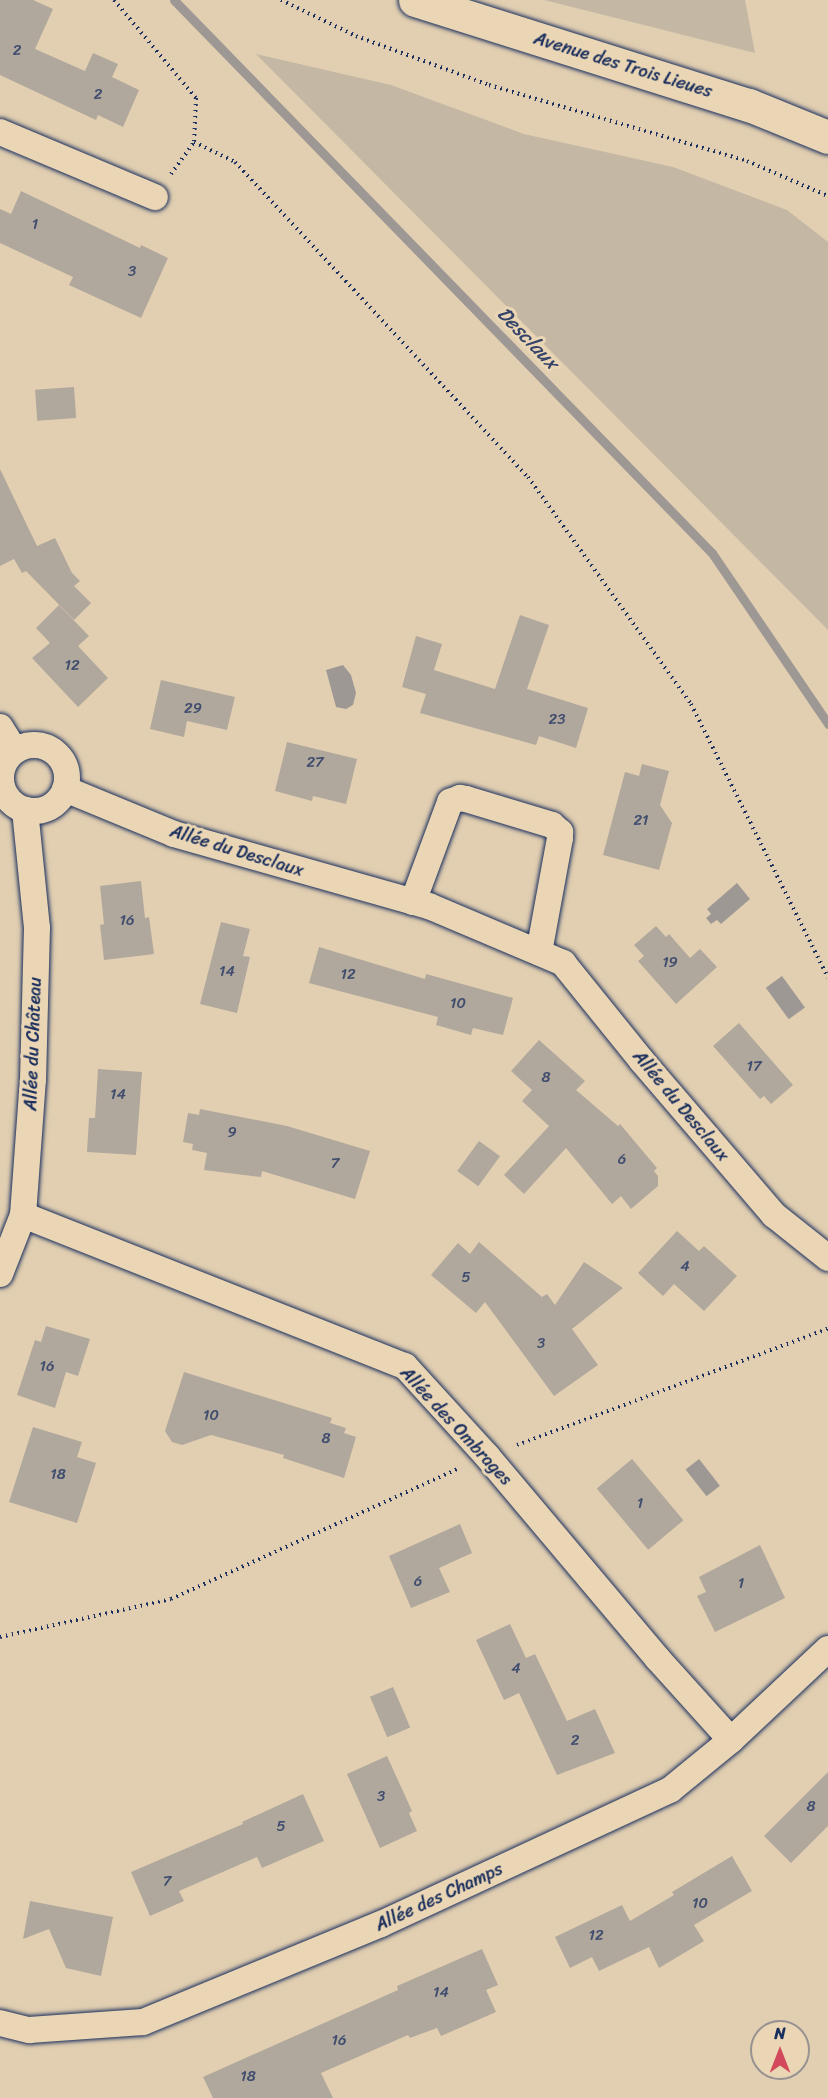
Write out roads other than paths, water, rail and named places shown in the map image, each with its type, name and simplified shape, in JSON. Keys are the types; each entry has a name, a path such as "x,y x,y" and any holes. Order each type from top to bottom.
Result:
{"main road":[{"name":"Avenue des Trois Lieues","path":"415,0 749,105 828,137"}],"street":[{"path":"0,132 156,197"},
{"path":"0,727 15,751"},
{"path":"34,745 54,752 66,768 65,789 60,798 45,810 10,803 2,788 2,767 15,751 34,745"},
{"name":"Allée du Desclaux","path":"65,789 174,834 429,906 563,963 642,1061 774,1215 828,1258"},
{"path":"413,902 450,802 460,798 541,820 560,832 560,838 539,952"},
{"name":"Allée du Château","path":"0,1274 23,1215 33,1080 37,928 10,803"},
{"name":"Allée des Ombrages","path":"23,1215 405,1366 487,1456 658,1659 731,1740"},
{"name":"Allée des Champs","path":"0,2023 29,2030 143,2022 381,1924 670,1790 731,1740 828,1649"}],"waterway":[{"name":"Desclaux","path":"174,0 712,553 828,724"}]}
